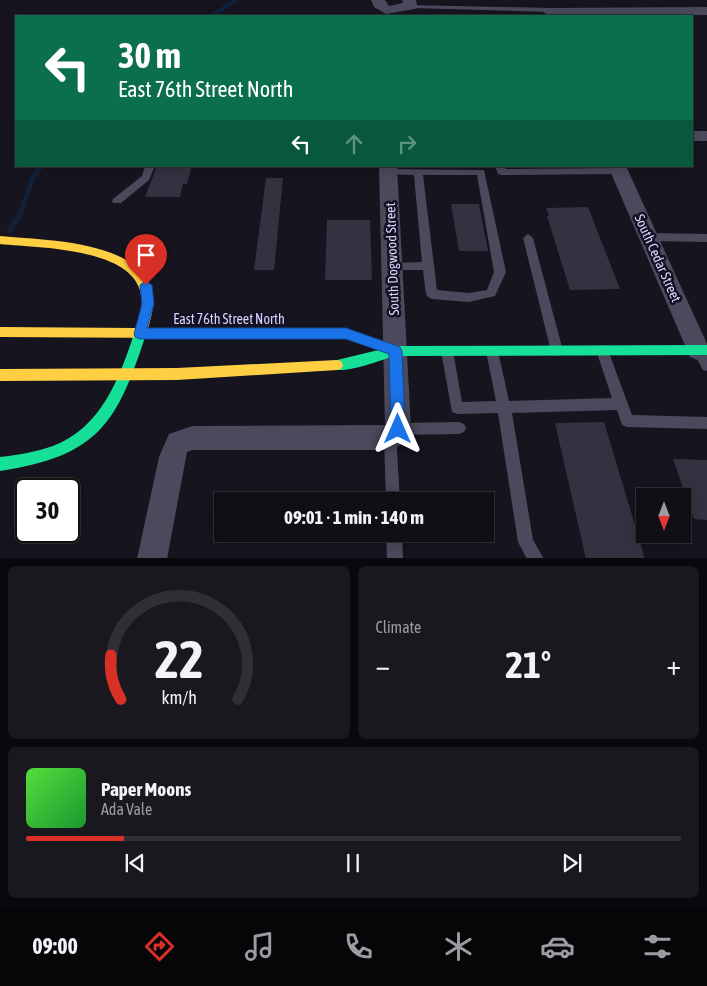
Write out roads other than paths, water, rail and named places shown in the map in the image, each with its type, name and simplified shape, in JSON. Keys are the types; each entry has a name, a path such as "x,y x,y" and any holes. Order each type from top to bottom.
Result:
{"main road":[{"path":"0,240 97,253 119,260 132,268 146,285 148,296 140,334 125,375 109,411 98,425 88,434 48,455 17,463 0,464"},
{"name":"East 76th Street North","path":"0,332 346,334 396,351"},
{"name":"East 76th Street North","path":"0,375 125,375 347,364 396,351 602,350 704,355"}],"street":[{"path":"383,9 410,3"},
{"path":"549,9 707,11"},
{"path":"693,136 707,136"},
{"name":"South Dogwood Street","path":"389,169 396,351 394,433"},
{"name":"South Cedar Street","path":"618,169 704,355"},
{"path":"152,558 172,457 178,443 192,438 394,433"}],"lane":[{"path":"524,0 527,9"},
{"path":"410,3 549,9"},
{"path":"117,201 146,178 150,167"},
{"path":"500,167 501,172 618,169"},
{"path":"389,169 418,172 481,172 500,272 491,293 483,296 454,297 432,294 418,172"},
{"path":"648,237 707,238"},
{"path":"528,238 558,351"},
{"path":"393,267 428,266"},
{"path":"602,350 627,421 707,423"},
{"path":"447,351 457,408 621,404"},
{"path":"492,351 504,407 526,542 536,558"},
{"path":"393,492 394,433 459,428"},
{"path":"394,542 395,558"}],"waterway":[{"path":"213,15 236,0"},
{"path":"9,231 21,213 32,179 40,167"}]}
